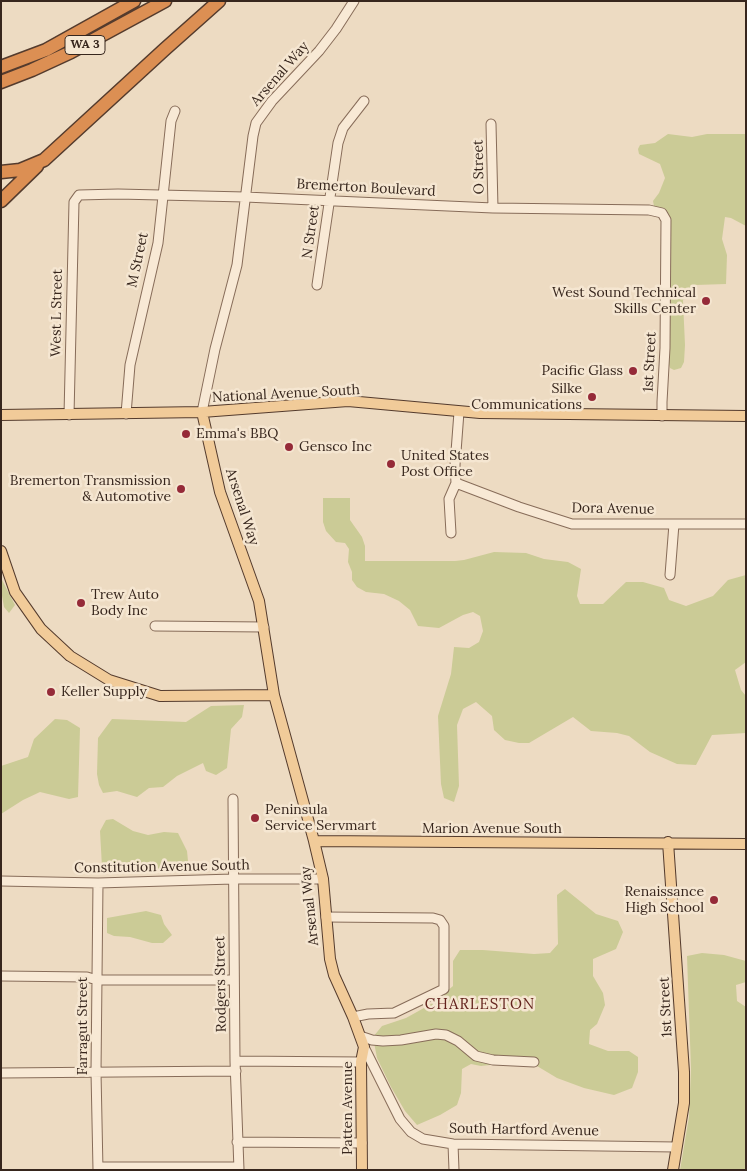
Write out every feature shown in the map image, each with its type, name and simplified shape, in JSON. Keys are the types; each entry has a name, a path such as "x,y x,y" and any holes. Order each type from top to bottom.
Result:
{"highway":[{"name":"WA 3","path":"1,67 46,50 134,1"},
{"name":"WA 3","path":"1,82 71,52 165,1"},
{"path":"1,201 165,49 220,1"},
{"path":"1,172 20,170 44,160"}],"main road":[{"name":"National Avenue South","path":"1,415 202,412 348,401 459,412 746,416"},
{"name":"Arsenal Way","path":"202,412 220,492 259,601 274,695 323,879 330,959 334,975 364,1047"},
{"path":"1,551 15,592 41,629 70,656 109,680 160,696 274,695"},
{"name":"Marion Avenue South","path":"314,842 610,844 668,842 746,844"},
{"name":"1st Street","path":"668,842 684,1072 684,1103 673,1170"},
{"name":"Patten Avenue","path":"362,1170 361,1062 364,1047"}],"street":[{"name":"Arsenal Way","path":"202,412 237,265 256,123 272,101 319,51 354,1"},
{"name":"N Street","path":"317,284 338,143 343,128 364,101"},
{"name":"M Street","path":"126,414 130,365 158,243 171,121 175,111"},
{"name":"O Street","path":"491,124 493,208"},
{"name":"Bremerton Boulevard","path":"73,212 74,202 79,195 164,194 493,208 649,210 662,213 666,220"},
{"name":"West L Street","path":"68,415 73,212"},
{"name":"1st Street","path":"662,416 665,348 666,220"},
{"path":"451,534 449,499 456,483 455,465 459,412"},
{"name":"Dora Avenue","path":"456,483 519,507 572,524 746,524"},
{"path":"670,576 674,524"},
{"path":"154,626 264,628"},
{"name":"Rodgers Street","path":"233,799 235,1061 239,1168"},
{"name":"Constitution Avenue South","path":"1,881 98,883 233,879 323,879"},
{"name":"Farragut Street","path":"98,883 96,1072 98,1168"},
{"path":"326,917 433,918 440,920 444,926 444,989 394,1013 368,1014 353,1017"},
{"path":"1,976 86,977 97,980 234,980"},
{"path":"360,1036 372,1040 401,1040 436,1034 446,1035 458,1041 476,1056 493,1060 534,1062"},
{"name":"South Hartford Avenue","path":"364,1047 400,1119 411,1132 423,1139 454,1144 676,1147"},
{"path":"235,1061 361,1062"},
{"path":"1,1073 236,1071"},
{"path":"237,1142 362,1143"},
{"path":"454,1144 454,1170"},
{"path":"98,1168 239,1168"}],"green space":[{"path":"668,134 692,137 707,134 746,134 746,226 725,217 722,239 727,255 726,284 695,285 684,294 684,362 681,368 674,370 670,368 668,360 663,211 654,206 653,201 659,193 665,178 660,164 639,154 638,149 640,145 655,143"},
{"path":"323,498 350,498 350,520 362,537 365,546 365,561 455,561 494,552 526,553 544,559 568,562 581,569 577,596 580,604 603,604 626,582 643,582 664,588 669,600 686,606 713,596 728,580 746,575 746,662 735,670 741,690 746,696 746,733 712,735 696,765 677,764 650,752 629,736 591,731 573,717 529,743 505,740 494,730 492,716 476,702 463,709 457,725 459,786 454,802 444,798 441,784 438,716 451,674 454,647 469,648 479,642 483,631 480,616 473,612 463,615 439,628 418,626 410,610 399,601 384,594 366,592 357,587 352,580 352,572 348,562 349,549 345,543 336,542 326,531 323,522"},
{"path":"1,578 15,605 9,613 4,607"},
{"path":"244,705 242,717 231,729 227,768 216,775 206,771 203,763 177,776 163,787 149,788 137,797 117,791 103,793 97,774 98,738 112,719 186,722 211,706"},
{"path":"55,719 67,720 80,728 78,797 69,799 40,792 1,814 1,766 28,757 34,739"},
{"path":"113,819 133,831 148,835 164,832 178,833 187,851 188,861 186,868 177,871 121,873 102,867 100,831 106,820"},
{"path":"565,889 596,914 618,921 623,932 616,949 593,959 593,976 603,993 605,1005 597,1024 590,1030 589,1044 608,1051 629,1051 638,1057 638,1072 632,1088 614,1095 584,1088 557,1078 522,1057 507,1063 481,1066 471,1064 462,1069 461,1093 457,1105 417,1125 405,1111 391,1087 377,1058 373,1037 382,1026 406,1018 433,1003 453,986 453,961 460,950 534,954 550,953 558,944 557,895"},
{"path":"146,911 161,915 164,924 172,935 163,943 152,943 107,933 107,918"},
{"path":"702,953 724,955 746,961 746,982 736,985 737,1001 746,1007 746,1170 680,1170 689,1117 691,1069 687,956"}],"place":[{"name":"West Sound Technical Skills Center","path":"706,301"},
{"name":"Pacific Glass","path":"633,371"},
{"name":"Silke Communications","path":"592,397"},
{"name":"Emma's BBQ","path":"186,434"},
{"name":"Gensco Inc","path":"289,447"},
{"name":"United States Post Office","path":"391,464"},
{"name":"Bremerton Transmission & Automotive","path":"181,489"},
{"name":"Trew Auto Body Inc","path":"81,603"},
{"name":"Keller Supply","path":"51,692"},
{"name":"Peninsula Service Servmart","path":"255,818"},
{"name":"Renaissance High School","path":"714,900"}],"district":[{"name":"CHARLESTON","path":"480,1005"}]}
